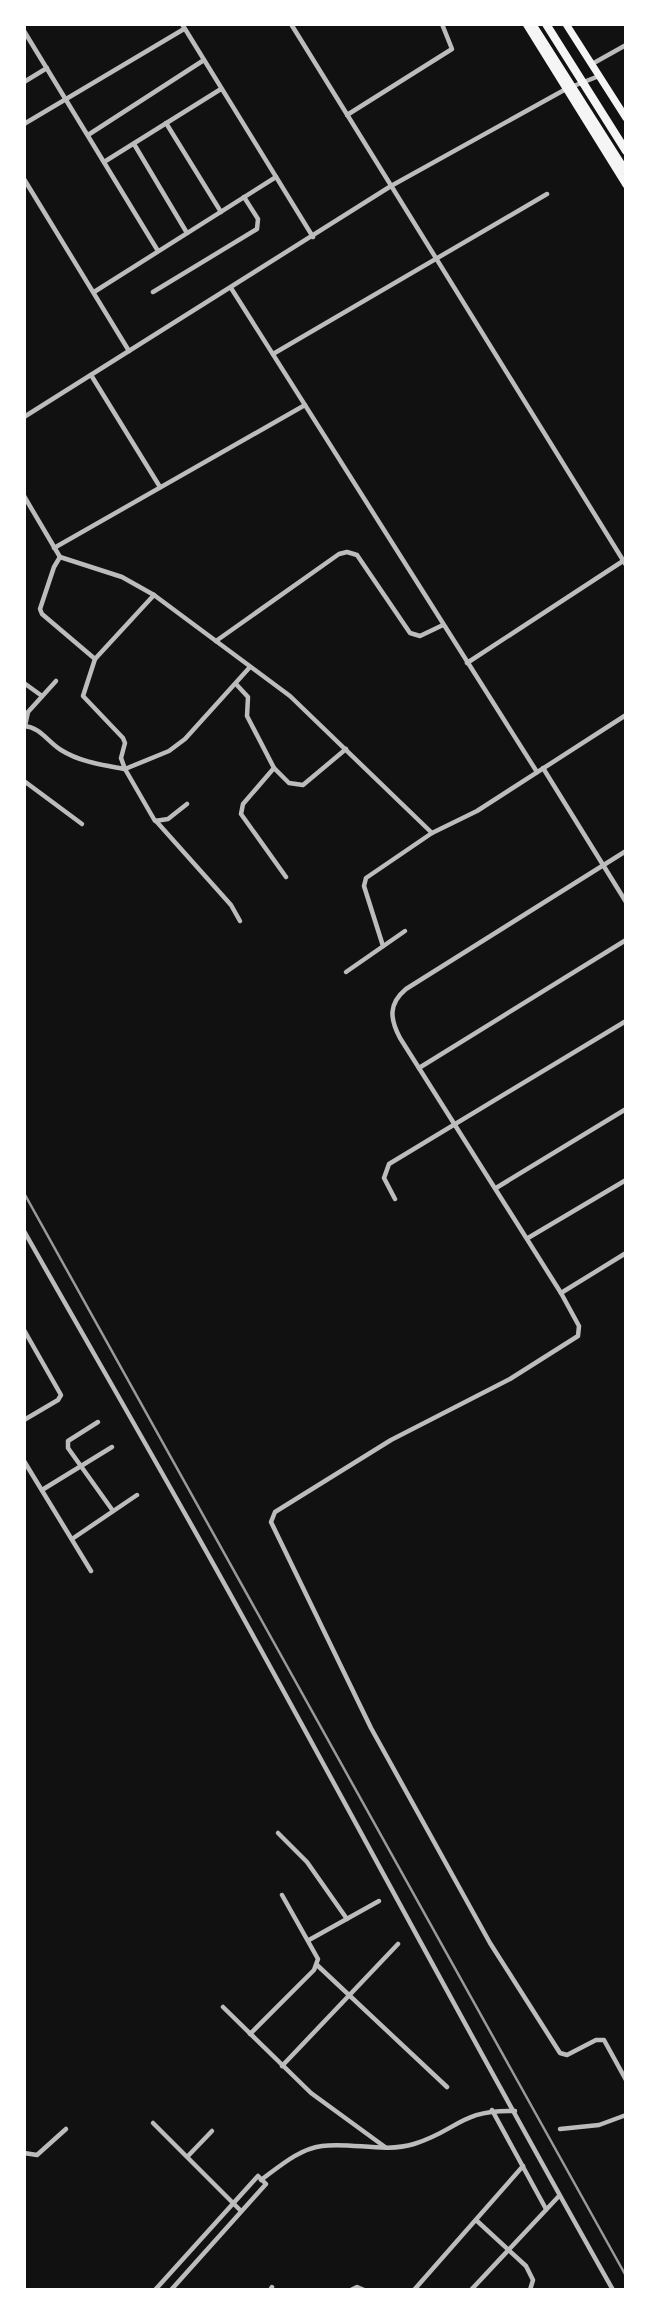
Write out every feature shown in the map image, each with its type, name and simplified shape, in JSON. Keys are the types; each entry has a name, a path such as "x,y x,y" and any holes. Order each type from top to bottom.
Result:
{"highway":[{"path":"532,24 625,172"},
{"path":"546,24 625,151"}],"main road":[{"path":"526,24 625,185"},
{"path":"566,24 598,76 622,108 625,118"}],"street":[{"path":"291,24 624,563 467,663"},
{"path":"347,115 452,49 442,24"},
{"path":"24,124 183,27 313,237"},
{"path":"24,31 158,251"},
{"path":"591,65 625,45"},
{"path":"88,135 204,60"},
{"path":"24,82 47,68"},
{"path":"24,417 391,187 566,89 598,76"},
{"path":"104,162 221,89"},
{"path":"166,123 221,212"},
{"path":"134,144 187,233"},
{"path":"94,292 276,177"},
{"path":"24,179 129,351"},
{"path":"273,354 547,194"},
{"path":"153,292 257,229 258,219 244,197"},
{"path":"231,288 537,772"},
{"path":"91,375 160,487"},
{"path":"54,548 305,405"},
{"path":"24,496 60,557 122,576 154,596 290,696 432,834"},
{"path":"216,642 339,554 347,552 357,555 410,633 420,636 443,625"},
{"path":"60,557 40,609 42,614 94,659"},
{"path":"154,596 94,659 83,696 125,743 121,758 125,769 155,821 231,905 240,921"},
{"path":"56,681 28,712 25,726 38,730 61,750 73,756 125,769 169,751 185,739 250,667"},
{"path":"24,683 42,696"},
{"path":"236,684 248,697 247,716 274,768 289,783 303,785 346,749"},
{"path":"383,946 364,886 366,878 432,834 477,811 625,715"},
{"path":"274,768 243,804 241,814 286,877"},
{"path":"543,768 625,902"},
{"path":"24,781 82,824"},
{"path":"155,821 168,819 187,804"},
{"path":"625,851 398,996 391,1013 392,1023 419,1068 561,1293 579,1326 578,1336 510,1379 401,1435 275,1513 271,1522 371,1728 490,1943 557,2049 567,2055 596,2040 604,2040 625,2080"},
{"path":"346,972 405,931"},
{"path":"419,1068 625,940"},
{"path":"395,1199 384,1178 386,1168 625,1021"},
{"path":"496,1188 625,1109"},
{"path":"528,1238 625,1180"},
{"path":"24,1231 240,1613 613,2290"},
{"path":"561,1293 625,1253"},
{"path":"24,1330 61,1395 58,1400 24,1420"},
{"path":"98,1423 67,1444 113,1511"},
{"path":"42,1490 112,1447"},
{"path":"24,1461 91,1571"},
{"path":"72,1539 137,1494"},
{"path":"278,1833 307,1862 347,1919"},
{"path":"250,2034 317,1965 317,1954 282,1895"},
{"path":"309,1940 379,1901"},
{"path":"282,2066 398,1944"},
{"path":"317,1965 447,2087"},
{"path":"223,2007 311,2093 386,2148"},
{"path":"261,2179 289,2159 322,2146 386,2148 413,2145 456,2122 492,2110 514,2111"},
{"path":"492,2110 545,2209"},
{"path":"560,2129 599,2125 625,2115"},
{"path":"153,2123 242,2211"},
{"path":"24,2153 37,2155 66,2130"},
{"path":"188,2156 212,2130"},
{"path":"414,2290 523,2166"},
{"path":"155,2290 258,2176 266,2184 170,2290"},
{"path":"471,2290 559,2196"},
{"path":"475,2220 532,2273 530,2290"},
{"path":"351,2290 357,2287 364,2290"}],"railway":[{"path":"24,1193 626,2276"}]}
